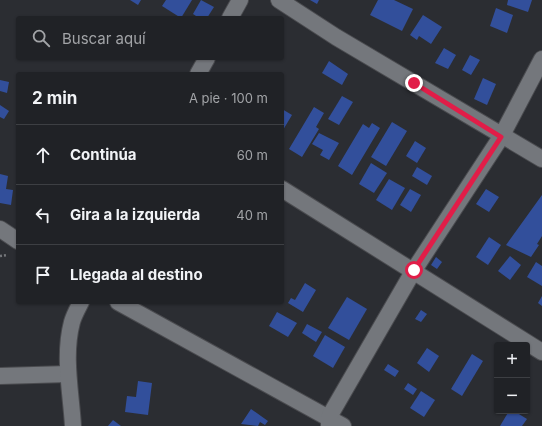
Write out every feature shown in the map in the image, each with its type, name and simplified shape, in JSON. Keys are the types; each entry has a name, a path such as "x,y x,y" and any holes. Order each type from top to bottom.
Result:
{"street":[{"path":"231,16 240,0"},
{"path":"279,0 336,37 501,137 542,159"},
{"path":"329,422 414,270 501,137 542,58"},
{"path":"199,72 206,60"},
{"path":"284,189 542,352"},
{"path":"0,229 16,240"},
{"path":"73,426 68,374 68,348 72,322 80,304"},
{"path":"122,304 329,422 343,426"},
{"path":"0,376 68,374"}],"building":[{"path":"130,0 141,0 138,5"},
{"path":"166,0 192,0 182,16 178,16 162,6"},
{"path":"201,0 214,7 208,16 196,16 193,14"},
{"path":"310,0 319,0 317,4"},
{"path":"378,0 394,0 413,9 402,31 370,15"},
{"path":"508,0 532,0 528,12 507,5"},
{"path":"496,8 513,15 507,33 490,26"},
{"path":"423,15 442,27 431,44 419,36 417,40 410,35"},
{"path":"444,48 456,55 448,69 435,63"},
{"path":"470,55 480,60 471,75 462,70"},
{"path":"329,61 348,74 342,85 322,73"},
{"path":"483,78 496,84 487,105 474,99"},
{"path":"0,80 9,82 7,93 0,91"},
{"path":"342,96 353,102 339,125 328,119"},
{"path":"0,105 9,111 4,119 0,117"},
{"path":"314,107 324,113 316,127 319,129 302,157 289,149"},
{"path":"284,110 292,115 284,128"},
{"path":"392,122 407,131 386,166 371,157"},
{"path":"372,123 380,128 352,175 338,166 363,124 369,128"},
{"path":"319,133 339,143 329,160 320,155 323,150 312,144"},
{"path":"415,141 426,148 417,163 406,156"},
{"path":"371,163 387,173 374,193 359,184"},
{"path":"417,167 432,176 427,185 412,176"},
{"path":"0,174 8,176 6,189 13,190 11,205 0,203"},
{"path":"389,179 405,188 392,210 376,200"},
{"path":"410,189 421,195 411,212 400,205"},
{"path":"486,189 499,197 489,212 476,204"},
{"path":"542,195 542,236 537,244 539,245 531,257 506,245"},
{"path":"489,237 501,245 488,265 476,257"},
{"path":"510,256 521,265 510,280 498,271"},
{"path":"436,257 442,262 437,269 431,265"},
{"path":"536,262 542,266 542,286 527,277"},
{"path":"305,283 316,290 303,312 288,303 291,298 295,300"},
{"path":"542,296 542,306 538,303"},
{"path":"347,297 367,309 349,340 328,328"},
{"path":"421,310 427,314 421,322 415,319"},
{"path":"277,312 297,323 288,337 269,326"},
{"path":"307,324 322,332 316,342 302,333"},
{"path":"325,335 345,347 333,368 313,356"},
{"path":"427,348 439,356 429,372 417,363"},
{"path":"472,354 483,361 462,396 451,389"},
{"path":"388,364 399,371 395,377 384,370"},
{"path":"138,381 152,383 148,415 125,412 127,396 136,397"},
{"path":"408,383 417,389 413,395 404,389"},
{"path":"421,391 435,400 424,417 410,408"},
{"path":"251,409 268,421 265,425 260,422 258,426 241,424"},
{"path":"507,414 519,414 527,419 522,426 500,426"},
{"path":"113,420 121,426 108,426"}],"route":[{"path":"414,83 501,137 414,270"}]}
